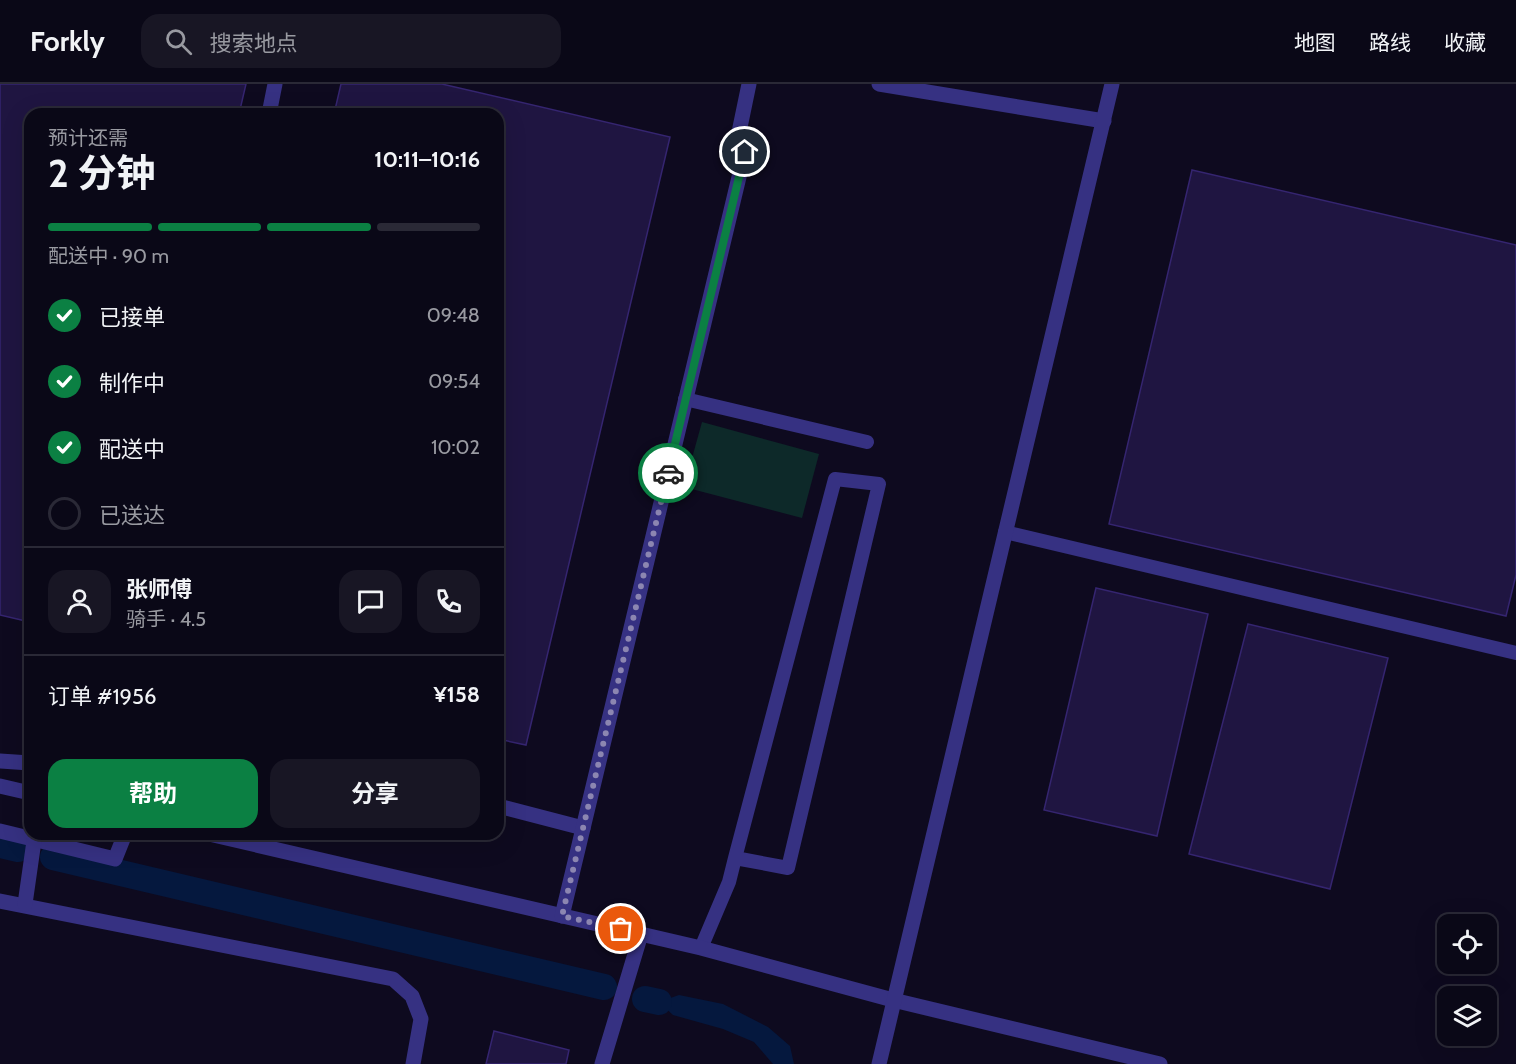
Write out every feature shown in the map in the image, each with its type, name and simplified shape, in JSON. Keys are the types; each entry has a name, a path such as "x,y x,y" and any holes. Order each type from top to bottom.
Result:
{"street":[{"path":"270,108 275,84"},
{"path":"562,916 745,152 738,136 750,84"},
{"path":"879,1064 892,1000 1112,84"},
{"path":"890,85 1104,121"},
{"path":"0,761 24,763"},
{"path":"0,786 24,792"},
{"path":"504,808 583,828"},
{"path":"0,831 24,835"},
{"path":"25,904 34,840"},
{"path":"45,840 115,859 123,840"},
{"path":"235,840 701,948 892,1000 1161,1064"},
{"path":"0,901 25,904 393,979 412,996 421,1019 413,1064"},
{"path":"602,1064 641,934"}],"lane":[{"path":"685,399 867,442"},
{"path":"701,948 729,882 735,858 835,479 879,484 788,868 735,858"},
{"path":"1005,532 1516,653"}],"green space":[{"path":"702,422 819,454 802,518 684,487"}],"water":[{"path":"679,995 723,1004 768,1027 790,1046 794,1064 773,1064 754,1042 723,1029 673,1015 659,1002"}],"building":[{"path":"0,84 246,84 240,108 24,108 24,621 0,615"},
{"path":"341,84 442,84 670,137 526,745 504,740 504,108 335,108"},
{"path":"1192,170 1516,245 1516,575 1506,616 1109,524"},
{"path":"1096,588 1208,614 1157,836 1044,810"},
{"path":"1248,624 1388,658 1330,889 1189,854"},
{"path":"494,1031 569,1050 566,1064 486,1064"}],"waterway":[{"path":"0,845 18,849"},
{"path":"53,857 604,987"},
{"path":"645,999 659,1002"}],"way so far":[{"path":"621,929 562,916 668,473"}],"route":[{"path":"668,473 745,152"}]}
